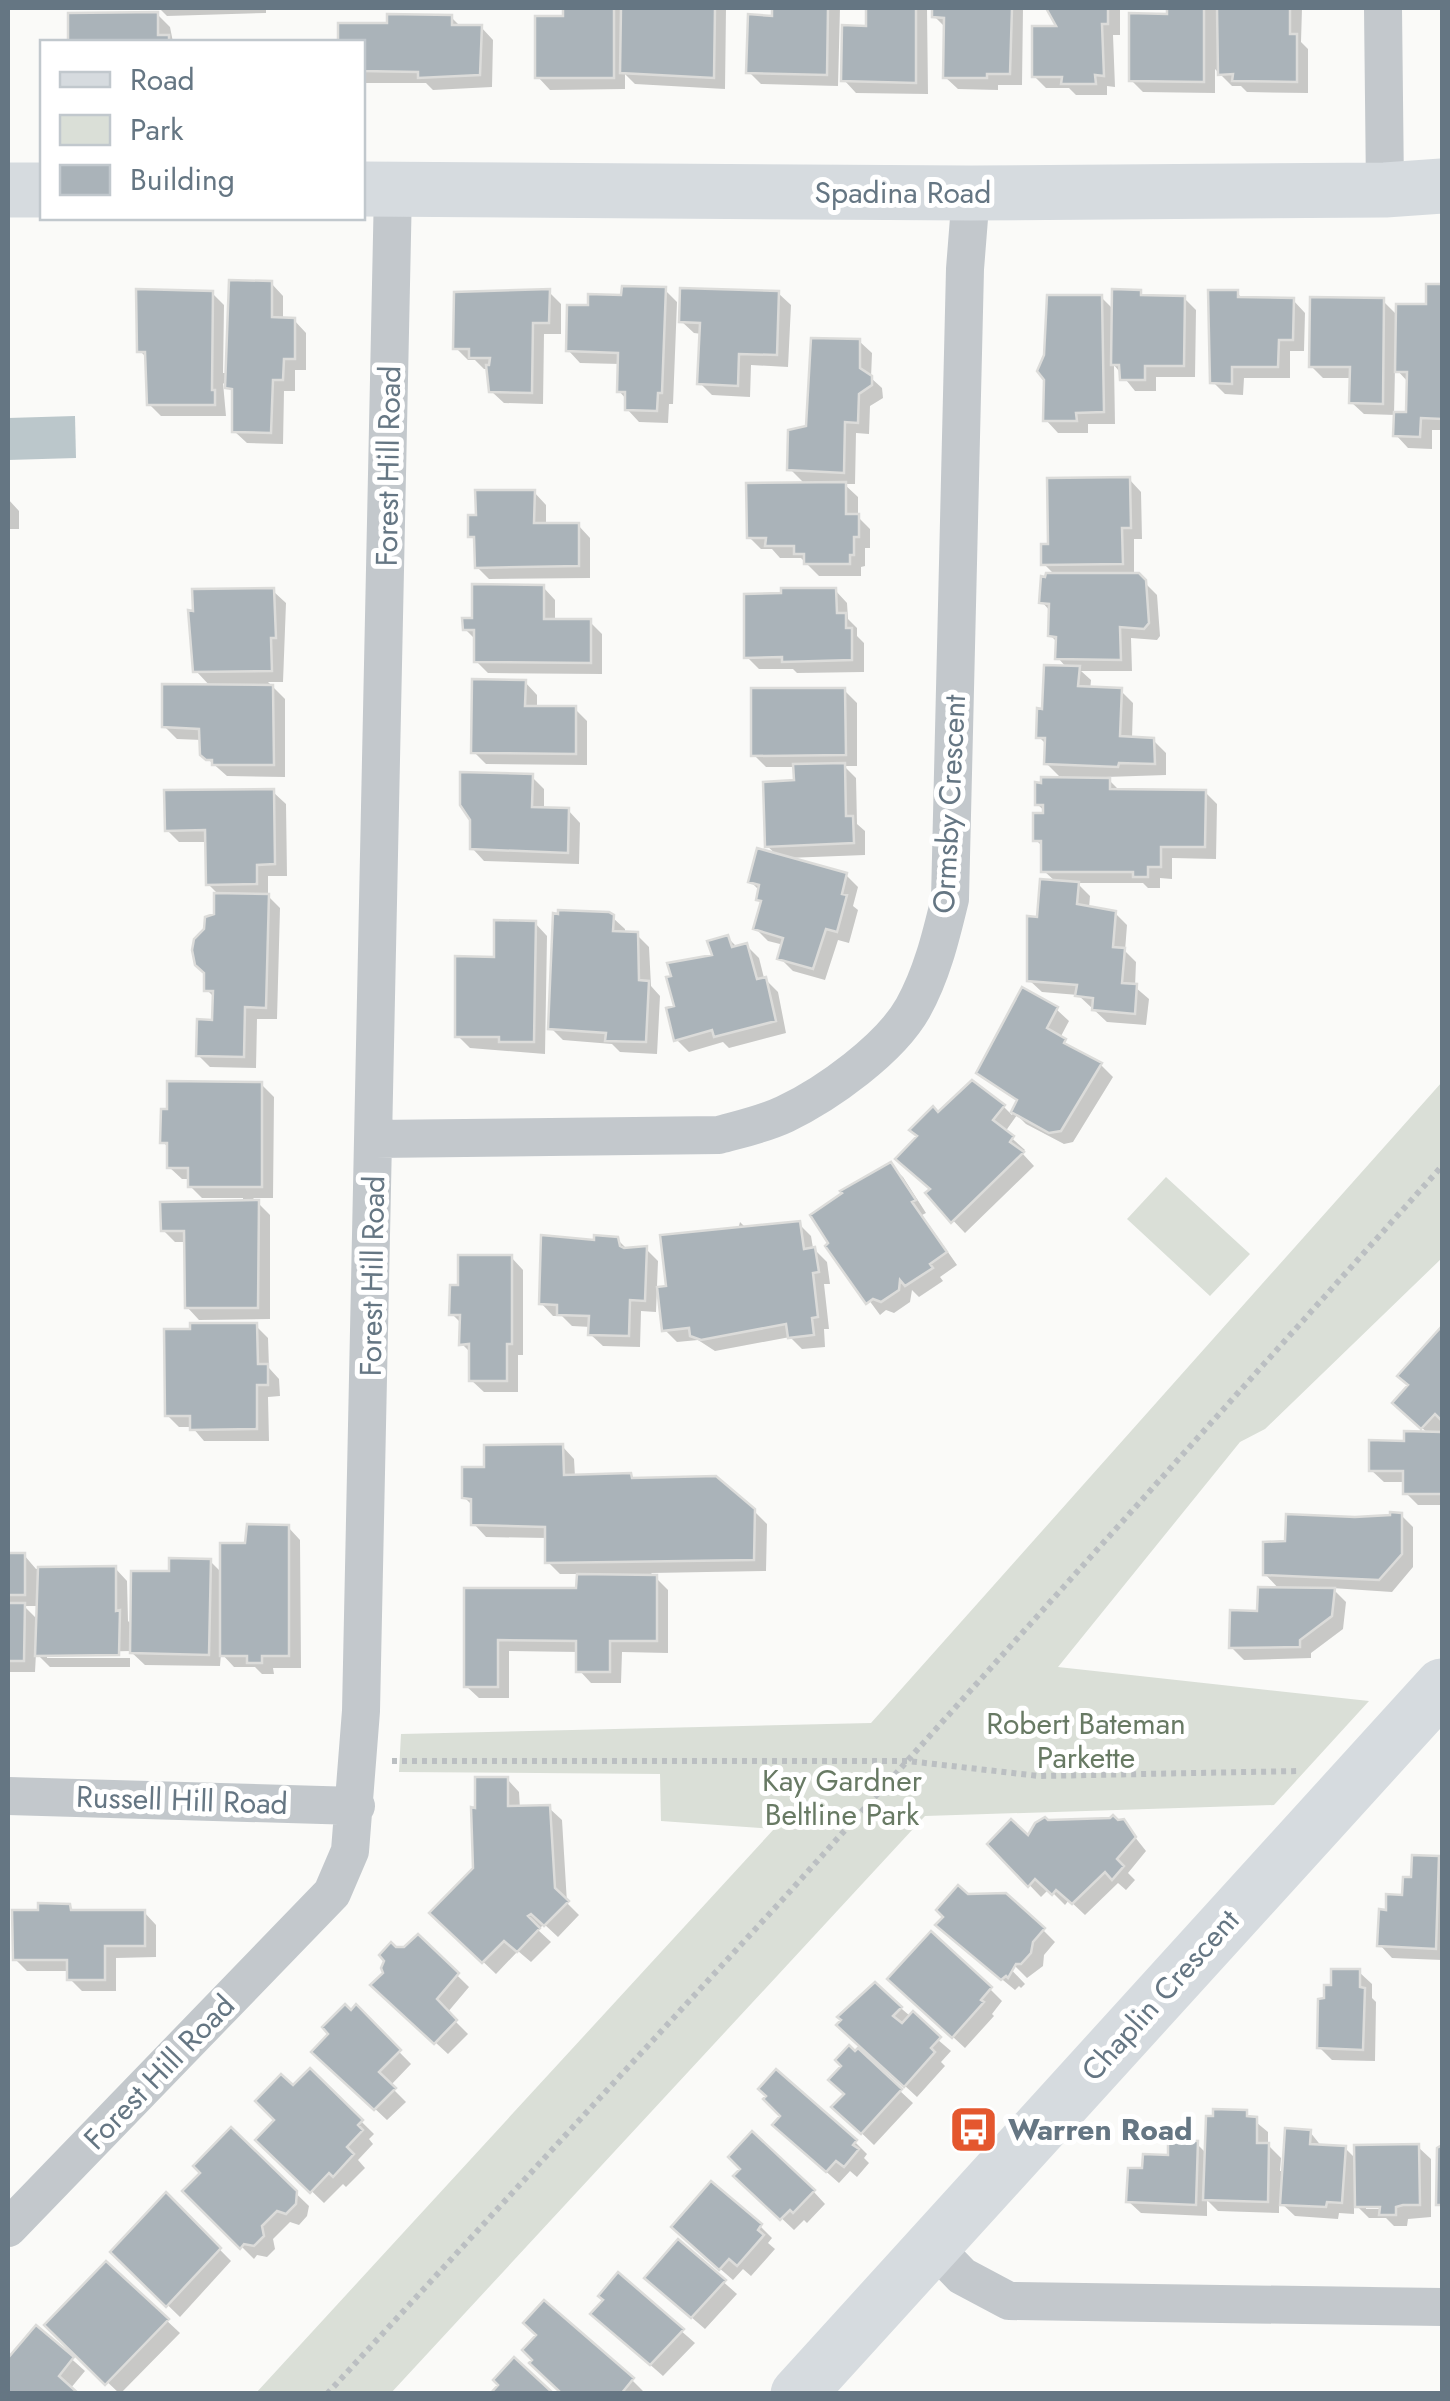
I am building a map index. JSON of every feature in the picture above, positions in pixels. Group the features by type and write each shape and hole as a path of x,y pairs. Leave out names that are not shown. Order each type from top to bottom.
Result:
{"street":[{"path":"1383,8 1385,190"},
{"name":"Spadina Road","path":"378,188 971,193 1385,190 1442,186"},
{"name":"Forest Hill Road","path":"8,2228 332,1893 350,1851 359,1760 375,1139 378,188"},
{"path":"8,190 40,190"},
{"name":"Ormsby Crescent","path":"375,1139 719,1134 755,1126 786,1114 839,1081 876,1051 912,1010 936,957 950,899 965,269 971,193"},
{"name":"Chaplin Crescent","path":"798,2394 1442,1686"},
{"name":"Russell Hill Road","path":"8,1796 356,1806"},
{"path":"932,2245 962,2276 1009,2301 1442,2308"}],"path":[{"path":"327,2394 908,1761 1442,1166"},
{"path":"359,1760 908,1761 1040,1776 1311,1771 1340,1796"}],"green space":[{"name":"Kay Gardner Beltline Park","path":"1442,1082 1442,1258 1265,1429 1240,1442 1058,1667 1369,1701 1274,1805 925,1816 391,2393 256,2393 774,1829 661,1821 660,1774 399,1772 401,1734 871,1723"},
{"path":"1166,1177 1250,1254 1210,1296 1127,1219"}],"shaded area":[{"path":"75,416 76,458 8,460 8,418"}],"building":[{"path":"563,8 614,8 614,78 535,78 535,16 563,16"},
{"path":"621,8 715,8 714,78 620,73"},
{"path":"772,8 828,8 827,75 746,73 748,14 772,16"},
{"path":"866,8 916,8 916,83 841,81 842,25 866,26"},
{"path":"932,8 1012,8 1010,74 943,78 944,18 932,17"},
{"path":"1046,8 1108,8 1108,24 1102,24 1104,76 1095,75 1096,84 1061,84 1062,77 1032,77 1032,26 1056,26"},
{"path":"1167,8 1204,8 1204,82 1129,81 1129,13 1167,14"},
{"path":"1217,8 1290,8 1290,34 1297,34 1297,82 1232,81 1233,74 1218,75"},
{"path":"158,12 158,35 169,35 169,40 68,40 68,13"},
{"path":"387,14 452,15 452,25 482,25 480,75 418,78 418,72 365,71 365,40 338,40 338,23 387,23"},
{"path":"229,280 272,281 272,317 295,318 295,359 284,359 283,380 273,380 271,433 232,432 232,389 225,388"},
{"path":"1426,284 1442,284 1442,419 1421,418 1420,437 1393,436 1394,412 1406,412 1407,372 1395,372 1396,304 1426,304"},
{"path":"622,286 666,287 662,393 658,393 657,411 625,410 625,392 617,392 618,353 566,351 567,305 588,305 588,294 621,295"},
{"path":"680,288 779,291 777,355 739,354 738,386 697,384 700,323 679,322"},
{"path":"136,289 213,291 215,405 147,405 145,352 137,352"},
{"path":"550,289 549,323 533,323 532,393 489,392 486,365 490,358 469,358 469,349 453,349 454,292"},
{"path":"1112,289 1141,290 1141,295 1185,296 1184,366 1145,366 1145,380 1120,380 1119,365 1111,365"},
{"path":"1208,290 1238,290 1238,297 1294,298 1293,340 1279,340 1278,367 1232,367 1232,384 1210,383"},
{"path":"1047,295 1102,295 1104,412 1076,413 1077,421 1043,421 1044,380 1037,371 1044,355"},
{"path":"1310,297 1384,298 1383,404 1349,403 1350,367 1309,367"},
{"path":"811,338 860,339 860,368 872,376 872,385 859,394 858,423 845,422 844,473 787,470 788,430 806,426"},
{"path":"1130,477 1131,528 1122,528 1123,564 1041,565 1041,544 1048,544 1047,478"},
{"path":"846,482 846,514 859,514 859,537 854,537 850,564 804,564 804,554 794,554 794,546 765,546 766,538 747,538 746,483"},
{"path":"475,490 535,490 534,523 579,523 579,566 475,568 474,537 468,537 468,515 476,515"},
{"path":"1139,573 1146,580 1149,623 1144,629 1120,627 1121,660 1055,659 1056,637 1048,636 1049,604 1039,603 1041,576"},
{"path":"472,584 544,585 544,619 591,619 591,663 474,662 474,630 463,630 462,618 472,618"},
{"path":"274,588 276,638 271,638 272,671 193,672 188,610 193,611 192,589"},
{"path":"781,588 836,588 837,613 846,613 846,628 852,628 852,660 782,662 782,657 744,658 744,594 781,593"},
{"path":"1044,665 1080,666 1078,686 1122,688 1120,736 1154,738 1155,764 1044,764 1045,738 1036,738"},
{"path":"472,679 526,680 525,706 576,706 576,754 471,753"},
{"path":"162,684 273,685 274,765 212,765 212,760 200,755 199,729 162,727"},
{"path":"751,688 845,688 846,755 751,756"},
{"path":"845,763 846,816 853,816 854,843 765,847 763,782 794,780 793,764"},
{"path":"460,772 533,774 532,807 569,808 568,853 470,849 470,820 460,805"},
{"path":"1041,777 1110,778 1110,789 1206,790 1205,847 1161,847 1161,867 1148,867 1148,877 1133,877 1133,872 1041,872 1041,841 1033,841 1033,813 1043,813 1043,805 1035,805 1035,782 1041,783"},
{"path":"274,789 275,864 257,865 257,884 206,885 205,830 165,831 164,790"},
{"path":"757,848 847,873 842,894 847,895 837,932 826,929 813,969 777,959 783,938 753,929 761,901 756,900 759,885 748,882"},
{"path":"1040,879 1079,882 1077,904 1116,911 1113,947 1125,948 1122,983 1137,984 1135,1014 1092,1010 1093,998 1075,996 1077,985 1027,981 1027,916 1037,917"},
{"path":"214,893 269,894 266,1008 245,1007 244,1057 196,1056 197,1019 212,1020 213,991 204,991 204,973 195,965 192,950 194,939 204,929 205,917 214,914"},
{"path":"558,910 609,912 614,915 613,931 638,932 639,980 649,981 646,1042 605,1041 606,1033 548,1029 553,913 558,914"},
{"path":"494,920 536,921 534,1042 455,1037 455,956 494,957"},
{"path":"728,935 732,947 747,943 757,979 766,977 776,1021 714,1037 712,1030 674,1041 666,1008 674,1006 666,977 671,976 667,963 712,955 707,941"},
{"path":"1022,987 1058,1007 1047,1028 1066,1039 1064,1043 1102,1063 1061,1131 1049,1133 1011,1112 1017,1100 976,1073"},
{"path":"972,1080 1005,1105 993,1120 1014,1136 1010,1142 1024,1152 951,1223 925,1193 930,1189 895,1159 917,1136 909,1130 933,1106 938,1112"},
{"path":"167,1081 262,1082 262,1187 188,1187 188,1168 167,1168 167,1143 160,1143 161,1109 167,1109"},
{"path":"891,1162 916,1200 912,1202 947,1252 930,1264 933,1268 905,1286 900,1280 899,1290 881,1302 873,1299 866,1304 825,1246 828,1243 810,1215 840,1191"},
{"path":"259,1200 258,1308 185,1308 184,1231 161,1231 160,1202"},
{"path":"800,1221 804,1249 815,1247 819,1272 813,1273 818,1317 812,1318 814,1335 788,1338 786,1324 701,1340 690,1336 689,1328 662,1331 657,1287 666,1286 660,1235"},
{"path":"541,1235 594,1240 594,1235 618,1237 624,1248 647,1246 645,1301 630,1300 629,1336 588,1335 589,1316 557,1315 557,1305 539,1304"},
{"path":"458,1255 512,1255 512,1344 507,1344 507,1381 469,1381 469,1344 459,1345 460,1315 449,1315 450,1285 458,1285"},
{"path":"190,1323 257,1323 258,1364 268,1364 268,1385 257,1385 257,1429 190,1430 190,1416 165,1416 164,1329 190,1329"},
{"path":"1442,1326 1442,1421 1435,1414 1421,1429 1392,1403 1408,1385 1397,1376"},
{"path":"1404,1431 1442,1432 1442,1494 1403,1494 1403,1471 1369,1471 1369,1440 1404,1441"},
{"path":"563,1444 564,1475 716,1476 755,1509 754,1560 545,1563 545,1527 471,1525 471,1499 462,1498 462,1467 484,1467 484,1445"},
{"path":"1402,1513 1402,1554 1379,1580 1263,1575 1263,1542 1285,1541 1286,1514 1355,1517"},
{"path":"247,1524 289,1525 289,1656 262,1656 262,1663 247,1663 247,1656 220,1656 220,1543 245,1543"},
{"path":"8,1553 25,1553 25,1595 8,1595"},
{"path":"169,1558 211,1559 209,1655 130,1653 131,1571 169,1571"},
{"path":"116,1566 119,1655 35,1656 38,1567"},
{"path":"577,1574 657,1575 657,1641 610,1641 610,1672 576,1672 576,1641 498,1640 498,1687 464,1687 464,1588 576,1588"},
{"path":"1258,1587 1335,1588 1332,1616 1300,1640 1300,1647 1229,1648 1230,1610 1257,1611"},
{"path":"8,1603 25,1603 24,1661 8,1661"},
{"path":"475,1777 508,1777 508,1806 550,1805 555,1888 569,1901 544,1926 531,1914 528,1916 540,1928 517,1952 504,1941 482,1963 429,1913 473,1868 471,1807 475,1808"},
{"path":"1113,1815 1124,1819 1136,1837 1117,1859 1124,1866 1112,1880 1105,1872 1072,1904 1056,1890 1052,1895 1035,1879 1028,1887 987,1844 1011,1819 1028,1835 1035,1823 1045,1817 1048,1820"},
{"path":"1412,1855 1439,1856 1436,1949 1377,1946 1379,1909 1386,1910 1386,1894 1402,1895 1403,1877 1411,1877"},
{"path":"958,1885 968,1894 1006,1893 1045,1928 1033,1942 1031,1953 1016,1964 1008,1978 1001,1980 935,1925 943,1917 936,1910"},
{"path":"38,1903 70,1904 71,1910 145,1910 145,1946 105,1946 105,1980 67,1980 67,1960 13,1960 12,1910 38,1910"},
{"path":"931,1931 992,1987 952,2038 887,1979"},
{"path":"418,1934 459,1973 437,1999 457,2020 434,2044 370,1985 383,1973 384,1961 379,1955 391,1942 404,1947"},
{"path":"1331,1969 1360,1969 1360,1987 1365,1988 1363,2050 1317,2048 1318,1999 1324,1998 1324,1985 1331,1985"},
{"path":"875,1982 902,2007 893,2016 902,2023 913,2011 941,2037 931,2048 935,2052 904,2087 836,2025 841,2020 837,2017"},
{"path":"345,2004 351,2010 356,2004 401,2050 379,2072 396,2088 374,2110 311,2052 328,2034 322,2027"},
{"path":"849,2045 855,2051 858,2048 902,2089 861,2134 831,2107 844,2094 828,2080 841,2066 835,2060"},
{"path":"310,2068 363,2120 358,2125 363,2130 347,2147 354,2154 333,2177 329,2173 310,2193 255,2140 274,2120 255,2101 281,2074 293,2085"},
{"path":"776,2069 857,2140 853,2145 859,2149 844,2167 836,2161 826,2172 772,2125 780,2116 758,2089"},
{"path":"1213,2109 1247,2110 1247,2116 1257,2117 1257,2143 1269,2143 1268,2202 1203,2200 1206,2116 1213,2116"},
{"path":"231,2127 297,2191 296,2204 286,2214 277,2211 262,2226 264,2236 254,2246 244,2244 240,2249 182,2191 200,2173 193,2166"},
{"path":"1285,2128 1311,2130 1310,2144 1346,2146 1342,2203 1327,2202 1326,2207 1280,2205"},
{"path":"752,2131 815,2190 793,2213 790,2210 780,2220 733,2176 740,2169 728,2157"},
{"path":"1168,2140 1198,2141 1196,2205 1126,2202 1128,2168 1142,2168 1143,2154 1168,2155"},
{"path":"1419,2144 1420,2205 1396,2207 1396,2215 1379,2215 1380,2207 1355,2207 1354,2145"},
{"path":"1442,2145 1442,2205 1436,2205 1437,2148"},
{"path":"711,2181 762,2224 758,2230 764,2235 737,2266 729,2259 719,2270 671,2227"},
{"path":"166,2192 221,2248 166,2307 110,2252"},
{"path":"678,2239 726,2280 691,2318 644,2278"},
{"path":"106,2261 169,2319 105,2385 44,2325"},
{"path":"618,2272 684,2329 650,2365 590,2314 603,2300 598,2296"},
{"path":"544,2300 634,2378 621,2394 562,2394 529,2363 532,2360 522,2350 536,2335 523,2323"},
{"path":"36,2325 74,2357 59,2376 79,2394 8,2394 8,2358"},
{"path":"514,2357 554,2394 490,2394 498,2385 493,2380"}],"place":[{"name":"Warren Road","path":"973,2129"}],"park label":[{"name":"Robert Bateman Parkette","path":"1086,1740"}]}
